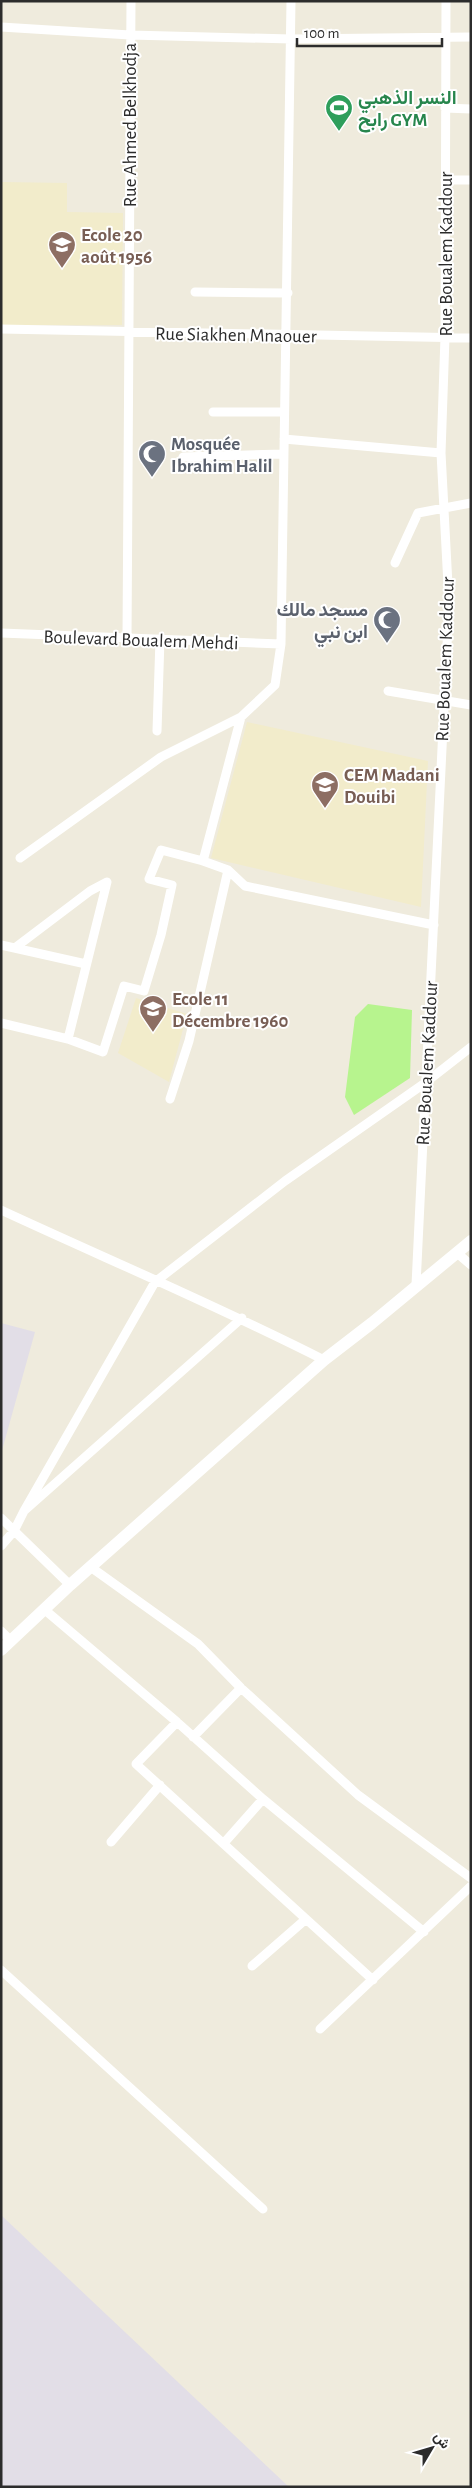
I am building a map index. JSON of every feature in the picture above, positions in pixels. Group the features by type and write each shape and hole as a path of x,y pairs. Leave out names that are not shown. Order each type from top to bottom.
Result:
{"street":[{"name":"Rue Ahmed Belkhodja","path":"127,639 130,1"},
{"path":"20,858 161,757 241,717 275,685 281,644 285,335 288,293 291,1"},
{"name":"Rue Boualem Kaddour","path":"416,1286 449,604 442,453 446,1"},
{"path":"1,27 130,35 291,39 471,37"},
{"path":"445,108 471,110"},
{"path":"445,180 471,180"},
{"path":"195,292 288,293"},
{"name":"Rue Siakhen Mnaouer","path":"1,329 128,333 471,338"},
{"path":"213,412 284,412"},
{"path":"284,439 442,453"},
{"path":"183,457 283,454"},
{"path":"395,563 418,514 471,503"},
{"name":"Boulevard Boualem Mehdi","path":"1,633 281,644"},
{"path":"157,731 160,639"},
{"path":"388,691 471,705"},
{"path":"203,861 241,717"},
{"path":"1,1023 68,1040 103,1052 124,986 144,991 161,935 172,885 149,879 160,850 203,861 228,870 245,886 434,925"},
{"path":"170,1099 189,1041 228,870"},
{"path":"16,948 90,891 107,882 68,1040"},
{"path":"1,945 86,964"},
{"path":"1,1546 14,1532 24,1511 155,1282 285,1181 425,1083 471,1047"},
{"path":"1,1210 155,1282 242,1318 324,1360"},
{"path":"4,1641 45,1610 70,1585 92,1568 324,1360 471,1241"},
{"path":"456,1252 471,1265"},
{"path":"24,1511 242,1318"},
{"path":"1,1518 70,1585"},
{"path":"92,1568 198,1644 241,1688 358,1795 471,1878"},
{"path":"45,1610 177,1722 263,1800 424,1932"},
{"path":"193,1737 241,1688"},
{"path":"177,1722 136,1764 373,1980"},
{"path":"111,1842 160,1785"},
{"path":"224,1843 263,1800"},
{"path":"320,2029 471,1886"},
{"path":"252,1966 306,1919"},
{"path":"1,1970 263,2209"}],"shaded area":[{"name":"Ecole 20 août 1956","path":"1,182 67,183 67,212 123,213 122,325 1,325"},
{"name":"CEM Madani Douibi","path":"247,722 428,761 421,907 211,858"},
{"name":"Ecole 11 Décembre 1960","path":"136,998 187,1014 169,1082 118,1053"},
{"path":"1,1323 35,1332 1,1454"},
{"path":"1,2215 289,2487 1,2487"}],"green space":[{"path":"368,1004 412,1010 410,1078 354,1115 345,1097 355,1017"}],"place":[{"name":"النسر الذهبي رابح GYM","path":"339,132"},
{"name":"Ecole 20 août 1956","path":"62,269"},
{"name":"Mosquée Ibrahim Halil","path":"152,478"},
{"name":"مسجد مالك ابن نبي","path":"387,644"},
{"name":"CEM Madani Douibi","path":"325,809"},
{"name":"Ecole 11 Décembre 1960","path":"153,1033"}]}
